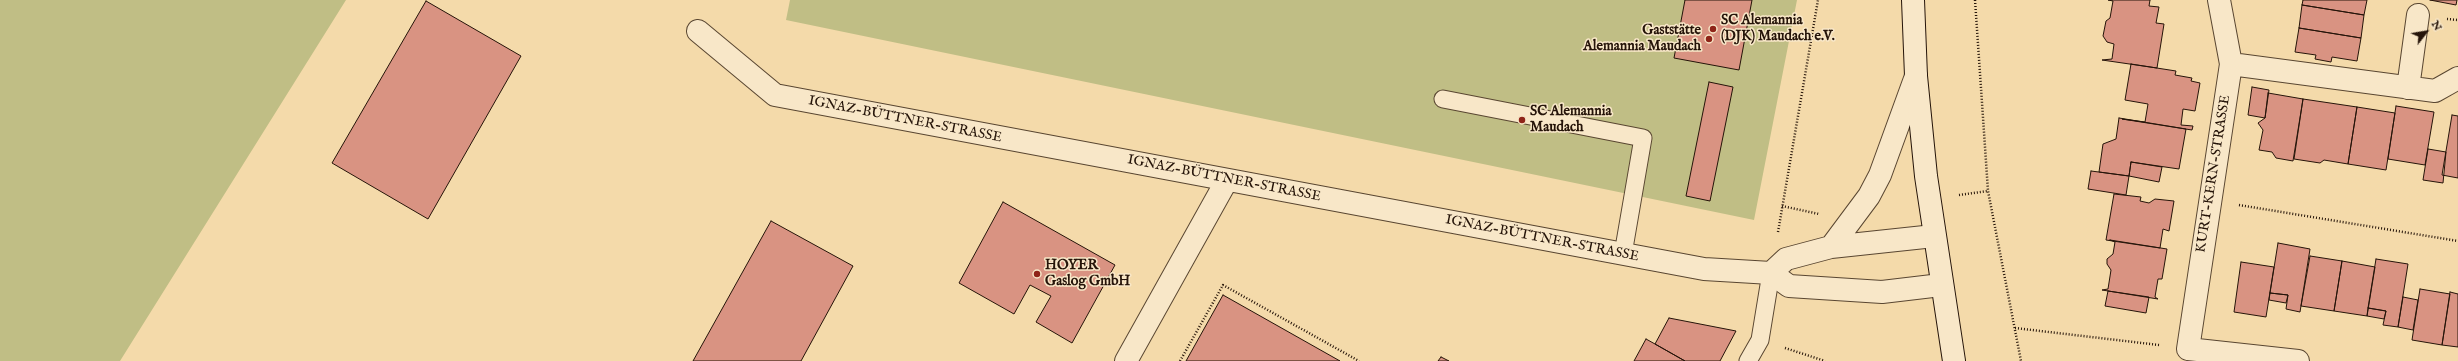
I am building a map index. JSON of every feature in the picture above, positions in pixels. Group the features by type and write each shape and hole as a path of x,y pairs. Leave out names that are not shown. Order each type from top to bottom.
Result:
{"street":[{"path":"1913,0 1916,76 1934,236 1954,361"},
{"name":"KURT-KERN-STRASSE","path":"2188,349 2230,64 2219,0"},
{"path":"2408,88 2418,15"},
{"name":"IGNAZ-BÜTTNER-STRASSE","path":"698,31 775,95 1704,269 1771,273"},
{"path":"2230,64 2435,91 2458,78"},
{"path":"1831,247 1869,196 1880,175 1916,76"},
{"path":"1126,361 1227,180"},
{"path":"1934,236 1831,247 1786,259 1771,273 1789,286 1882,292 1941,285"},
{"path":"2188,349 2218,356 2298,361"}],"lane":[{"path":"1443,99 1643,138 1623,254"},
{"path":"1748,361 1760,340 1771,273"}],"path":[{"path":"1782,206 1818,0"},
{"path":"1975,0 1988,191 2021,361"},
{"path":"2209,200 2458,241"},
{"path":"1180,361 1223,285 1359,361"},
{"path":"2015,328 2188,349"},
{"path":"1760,340 1825,361"}],"shaded area":[{"path":"0,0 346,0 120,361 0,361"},
{"name":"SC Alemannia Maudach","path":"790,0 1797,0 1754,220 786,20"}],"building":[{"name":"SC Alemannia (DJK) Maudach e.V.","path":"1685,0 1752,0 1739,70 1674,58"},
{"path":"2108,0 2150,0 2149,6 2159,7 2156,23 2164,24 2157,68 2102,60 2112,59 2114,44 2107,42 2103,36 2106,21 2110,18 2113,1"},
{"path":"2303,0 2367,0 2364,15 2302,5"},
{"path":"2430,0 2457,0 2456,5"},
{"path":"426,1 521,56 428,219 332,163"},
{"path":"2302,5 2364,15 2361,38 2299,28"},
{"path":"2299,28 2361,38 2357,61 2332,57 2331,62 2315,59 2316,55 2295,52"},
{"path":"2131,64 2176,71 2175,75 2192,78 2191,81 2200,83 2195,111 2183,109 2181,125 2193,126 2192,130 2122,119 2145,122 2148,104 2125,100"},
{"path":"1709,82 1733,87 1710,201 1686,196"},
{"path":"2252,87 2269,90 2265,118 2248,115"},
{"path":"2268,93 2303,99 2293,161 2276,158 2272,152 2259,150 2263,130 2258,123 2265,118"},
{"path":"2303,99 2357,107 2348,164 2324,160 2320,163 2294,159"},
{"path":"2396,106 2434,112 2425,165 2388,159"},
{"path":"2357,107 2395,113 2386,170 2348,164"},
{"path":"2452,115 2458,116 2458,178 2442,175"},
{"path":"2119,118 2186,129 2179,169 2131,162 2129,176 2099,172 2103,144 2116,139"},
{"path":"2428,149 2446,152 2443,183 2423,180"},
{"path":"2131,162 2162,167 2159,182 2129,176"},
{"path":"2091,171 2129,176 2126,195 2088,189"},
{"path":"2114,194 2141,197 2140,201 2149,203 2155,199 2174,201 2169,231 2163,229 2160,248 2106,240"},
{"name":"HOYER Gaslog GmbH","path":"1003,202 1115,265 1072,343 1036,322 1051,296 1030,285 1014,314 959,283"},
{"path":"771,221 853,266 801,361 693,361"},
{"path":"2110,240 2167,249 2162,279 2158,279 2155,297 2158,299 2102,290 2108,289 2111,270 2107,264 2107,259 2113,254 2115,242"},
{"path":"2278,243 2310,249 2300,312 2286,309 2288,295 2270,293"},
{"path":"2310,256 2342,261 2334,311 2301,306"},
{"path":"2376,259 2408,264 2398,327 2383,325 2386,311 2368,308"},
{"path":"2342,261 2375,267 2367,316 2334,311"},
{"path":"2241,262 2274,267 2266,317 2234,312"},
{"path":"2420,289 2450,294 2442,345 2412,340"},
{"path":"2108,291 2149,297 2146,313 2105,306"},
{"path":"2450,292 2458,294 2458,347 2442,345"},
{"path":"2270,293 2288,295 2286,303 2269,300"},
{"path":"1223,295 1340,361 1186,361"},
{"path":"2403,297 2418,300 2413,330 2398,327"},
{"path":"2368,308 2386,311 2384,319 2367,316"},
{"path":"1669,318 1736,331 1720,361 1685,361 1655,344"},
{"path":"1646,339 1655,344 1685,361 1634,361"},
{"path":"1441,357 1449,361 1438,361"}],"place":[{"name":"SC Alemannia (DJK) Maudach e.V.","path":"1713,29"},
{"name":"Gaststätte Alemannia Maudach","path":"1709,39"},
{"name":"SC Alemannia Maudach","path":"1522,120"},
{"name":"HOYER Gaslog GmbH","path":"1037,274"}]}
